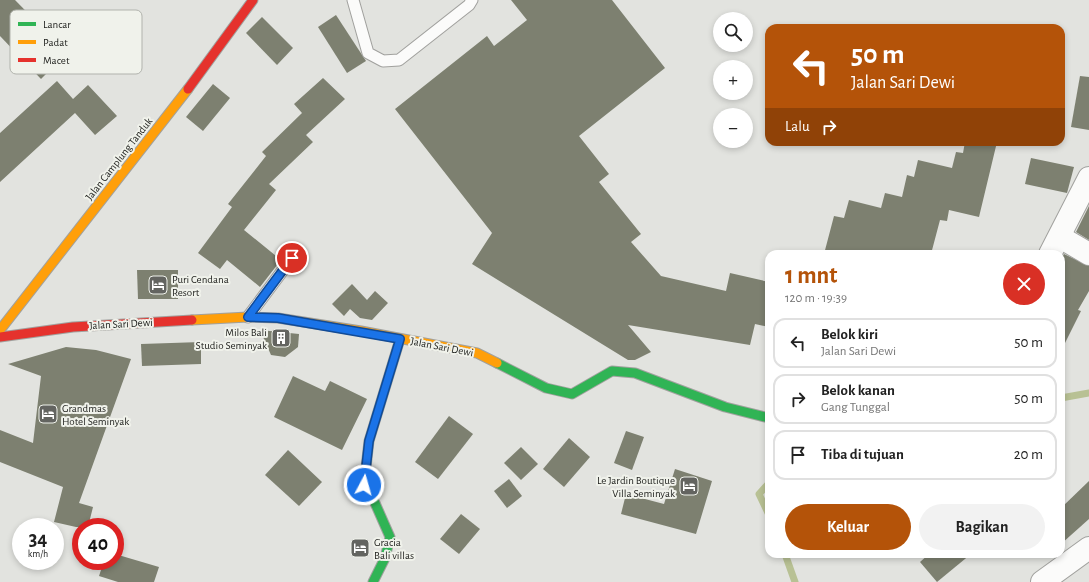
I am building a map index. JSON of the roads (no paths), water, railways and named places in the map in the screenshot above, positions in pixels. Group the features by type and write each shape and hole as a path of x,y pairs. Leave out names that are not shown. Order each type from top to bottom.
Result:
{"street":[{"name":"Jalan Camplung Tanduk","path":"0,330 172,111 253,0"},
{"path":"1089,178 1055,246 1089,254"},
{"name":"Jalan Sari Dewi","path":"0,337 73,327 248,317 278,318 477,353 546,388 572,394 612,371 635,373 725,407 765,417"},
{"path":"373,582 385,558 390,537 375,503 364,485 369,441 400,339"},
{"path":"1042,582 1089,548"}],"lane":[{"path":"353,0 368,53 383,61 399,60 469,5 472,0"},
{"path":"248,317 292,258"}],"waterway":[{"path":"1065,397 1089,393"},
{"path":"765,487 759,494 765,507"},
{"path":"786,558 795,582"}],"place":[{"name":"Puri Cendana Resort","path":"158,285"},
{"name":"Milos Bali Studio Seminyak","path":"281,338"},
{"name":"Grandmas Hotel Seminyak","path":"48,414"},
{"name":"Le Jardin Boutique Villa Seminyak","path":"689,486"},
{"name":"Gracia Bali villas","path":"360,548"}]}
